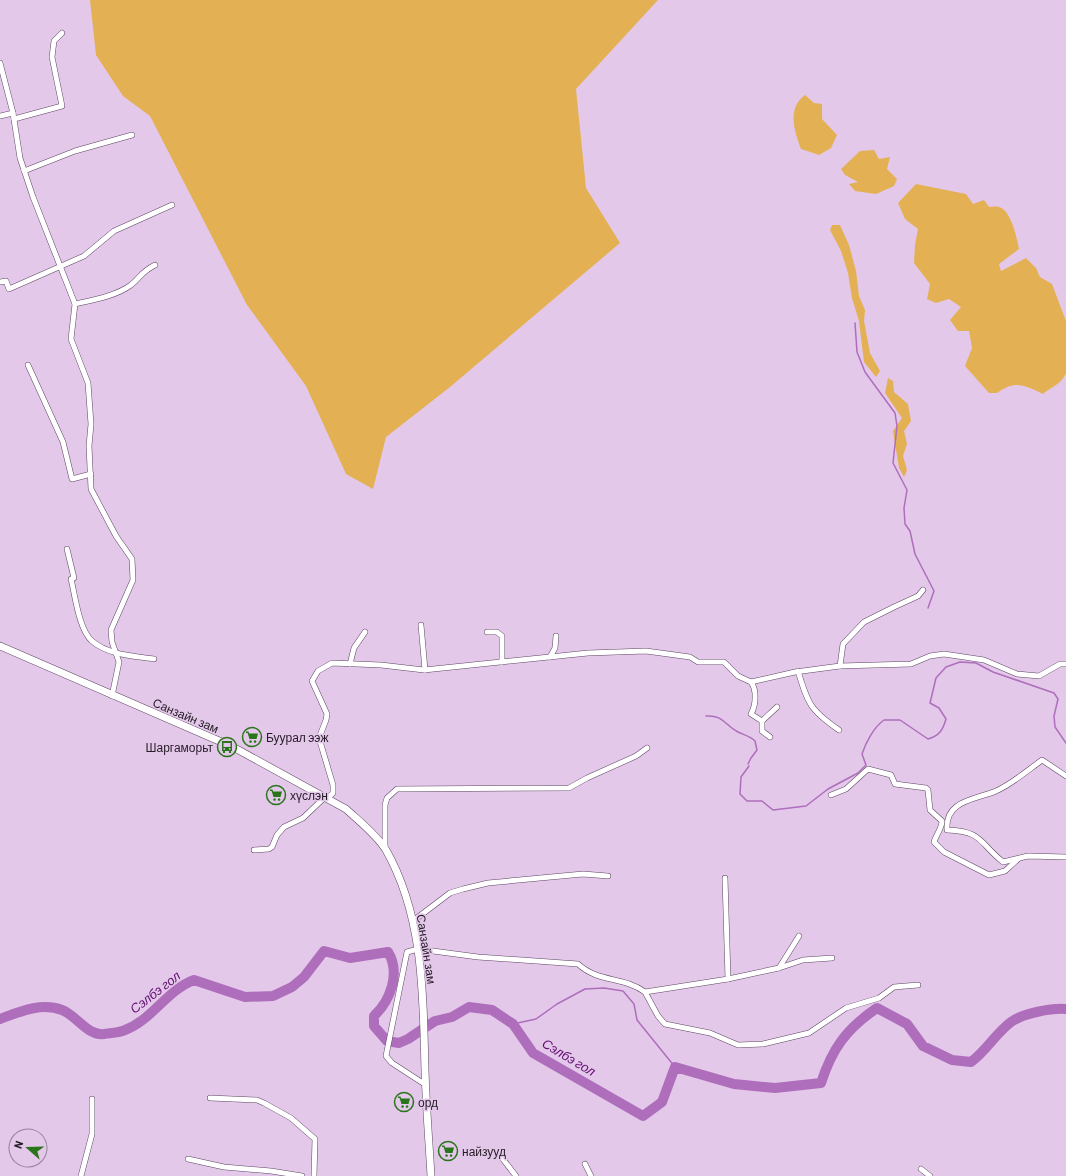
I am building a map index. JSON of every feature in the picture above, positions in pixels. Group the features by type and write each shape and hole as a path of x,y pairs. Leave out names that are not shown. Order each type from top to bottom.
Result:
{"main road":[{"name":"Санзайн зам","path":"0,646 112,696 233,747 326,797 361,822 385,850 404,889 413,921 418,949 422,992 426,1085"},
{"path":"426,1085 431,1176"}],"street":[{"path":"14,119 62,106 52,57 54,42 62,33"},
{"path":"0,63 13,113 20,158 24,171 75,304 71,339 88,383 91,424 89,446 91,489 116,536 132,559 133,580 111,630 112,642 119,662 112,696"},
{"path":"0,116 13,113"},
{"path":"24,171 75,151 132,135"},
{"path":"0,282 6,281 9,288 61,267 84,256 114,231 172,205"},
{"path":"75,304 102,298 121,290 131,284 143,271 154,265"},
{"path":"28,365 63,442 72,479 90,474"},
{"path":"67,549 74,578 71,579 82,626 91,640 117,653 154,659"},
{"path":"840,666 843,644 864,622 918,596 923,590"},
{"path":"421,625 425,670"},
{"path":"350,664 354,648 365,632"},
{"path":"487,632 497,632 502,636 502,662"},
{"path":"550,657 556,648 556,636"},
{"path":"254,850 269,849 272,847 277,834 284,827 303,818 326,797 333,793 333,785 319,738 327,714 312,681 318,671 332,663 380,665 425,670 588,653 646,651 690,657 698,662 724,662 738,676 751,682 754,686 755,707 751,714 762,721"},
{"path":"751,682 798,672 840,666 911,664 930,656 944,654 984,660 1017,674 1039,676 1060,664 1066,664"},
{"path":"798,672 807,701 813,711 839,730"},
{"path":"770,737 762,731 762,721 777,707"},
{"path":"385,850 385,805 387,798 397,789 569,788 587,778 636,756 647,748"},
{"path":"1066,776 1042,760 996,791 978,796 958,806 948,814 946,820 947,830 961,831 982,840 989,851 1003,862 1028,856 1066,857"},
{"path":"830,795 846,789 868,769 881,771 891,775 895,784 926,788 928,790 930,810 942,821 942,827 937,833 934,842 944,852 989,875 1005,871 1019,858"},
{"path":"413,921 450,893 462,888 488,883 583,874 608,876"},
{"path":"725,878 728,979"},
{"path":"779,968 799,936"},
{"path":"426,1085 392,1063 386,1056 405,956 410,950 418,949 478,957 578,964 587,972 600,977 630,983 645,992 658,1016 666,1024 710,1033 738,1045 763,1044 809,1033 846,1008 879,998 894,986 918,985"},
{"path":"645,992 728,979 779,968 803,960 832,958"},
{"path":"210,1098 257,1100 291,1118 315,1139 314,1176"},
{"path":"82,1176 92,1134 92,1099"},
{"path":"499,1154 516,1176"},
{"path":"188,1159 224,1167 271,1171 302,1176"},
{"path":"585,1164 591,1176"},
{"path":"921,1169 930,1176"}],"shaded area":[{"path":"90,0 658,0 576,89 586,188 620,243 450,387 386,437 373,489 346,474 306,386 247,305 150,116 123,96 96,55"},
{"path":"805,95 814,103 822,104 822,119 837,135 831,148 819,155 801,149 794,127 794,113 796,106 799,100"},
{"path":"874,150 879,159 890,157 887,169 897,179 894,186 876,194 855,191 849,184 858,182 845,175 841,169 860,151"},
{"path":"916,184 966,194 973,204 984,200 989,207 998,207 1003,209 1007,213 1013,225 1019,249 999,264 1001,271 1026,258 1036,268 1040,277 1052,284 1066,321 1066,373 1059,383 1043,394 1020,385 1009,386 997,393 989,393 965,366 972,348 969,331 958,331 950,320 961,307 949,299 936,303 927,299 930,284 914,263 918,229 905,219 898,203"},
{"path":"832,225 840,225 849,245 856,271 859,296 865,310 864,321 870,353 880,371 876,377 864,362 859,321 852,298 848,273 841,251 830,230"},
{"path":"888,378 893,381 894,392 908,404 911,421 904,431 907,444 903,456 907,470 904,477 899,468 893,431 902,418 885,393"}],"waterway":[{"path":"855,323 857,352 865,372 895,413 897,426 893,463 907,490 904,508 905,524 910,531 915,554 934,591 928,608"},
{"path":"749,766 741,777 740,794 747,801 762,801 773,810 806,806 828,789 858,773 866,765 862,754 868,740 880,723 884,720 900,720 928,739 938,734 946,719 939,708 930,703 936,678 946,667 960,662 976,663 993,672 1054,693 1058,699 1054,716 1055,727 1066,743"},
{"path":"706,716 717,717 733,729 755,741 757,750 748,764"},
{"name":"Сэлбэ гол","path":"0,1019 30,1009 46,1007 62,1010 72,1016 87,1029 98,1034 123,1031 135,1025 176,991 194,980 245,997 273,996 292,987 304,977 324,951 350,958 388,952 392,960 394,978 385,1003 374,1016 374,1026 387,1041 399,1043 408,1039 435,1021 452,1017 469,1007 492,1010 513,1024 533,1053 643,1116 662,1102 675,1067 734,1084 775,1088 821,1083 835,1050 849,1032 877,1008 907,1024 923,1046 952,1060 971,1062 1006,1026 1016,1019 1038,1012 1053,1009 1066,1009"},
{"path":"513,1024 536,1019 557,1004 585,989 604,988 623,991 634,1004 637,1020 675,1067"}],"place":[{"name":"Буурал ээж","path":"252,737"},
{"name":"Шаргаморьт","path":"227,747"},
{"name":"хүслэн","path":"276,795"},
{"name":"орд","path":"404,1102"},
{"name":"найзууд","path":"448,1151"}]}
